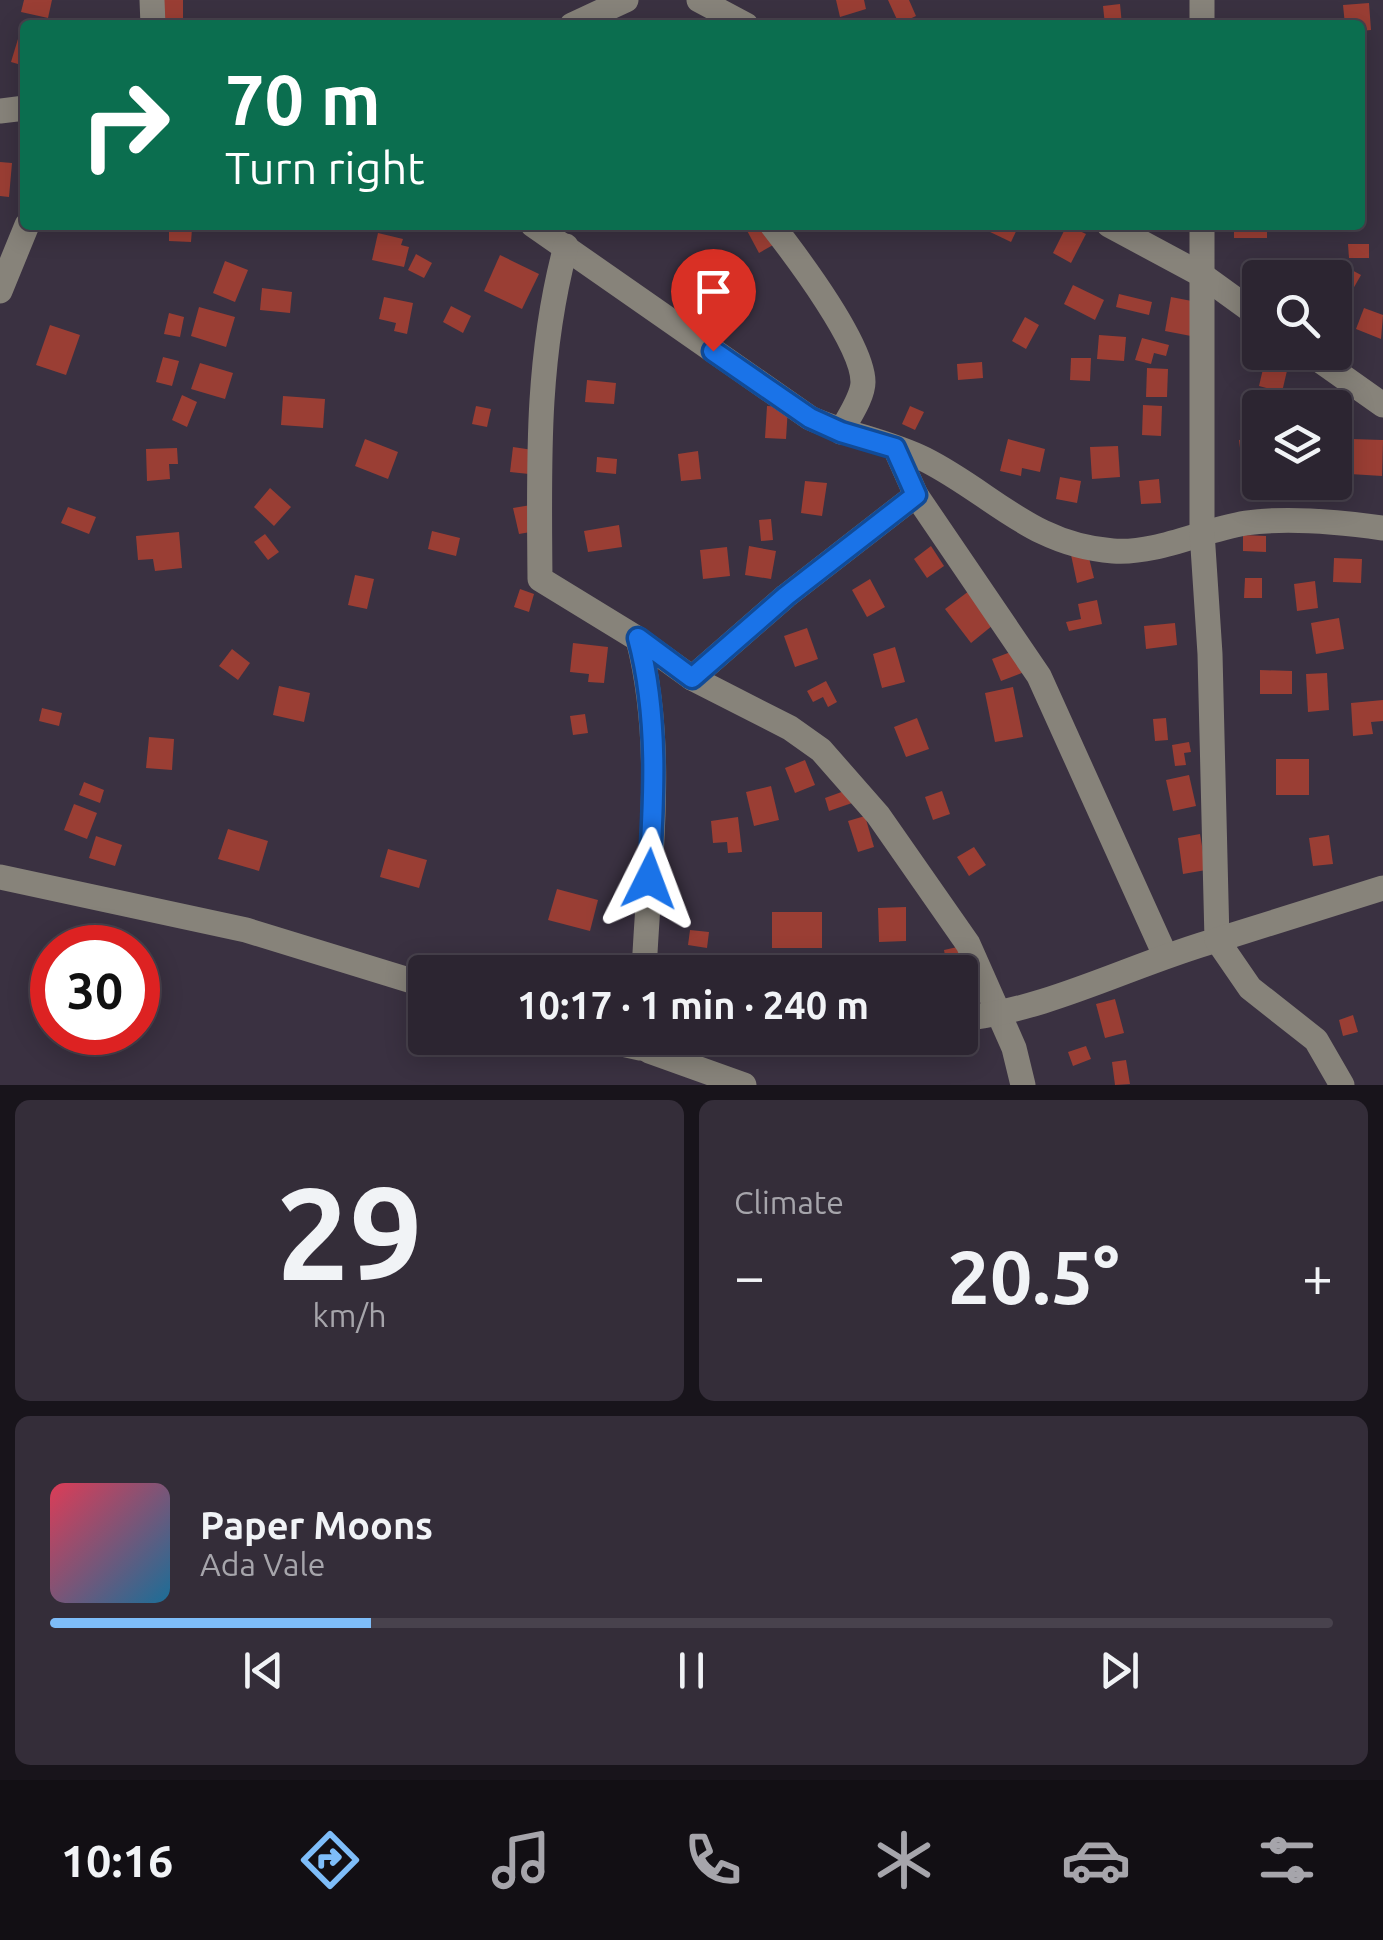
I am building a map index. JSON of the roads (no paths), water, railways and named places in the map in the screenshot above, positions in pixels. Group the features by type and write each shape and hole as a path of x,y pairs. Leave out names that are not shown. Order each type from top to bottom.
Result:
{"street":[{"path":"583,20 626,0"},
{"path":"699,0 732,20"},
{"path":"0,291 25,230"},
{"path":"541,230 810,418 941,468 968,483 998,509 1037,531 1080,547 1117,552 1249,523 1383,528"},
{"path":"776,230 812,278 859,360 864,385 841,432"},
{"path":"1118,230 1202,276 1242,304"},
{"path":"1202,230 1202,532 1210,654 1218,940 1250,988 1316,1040 1342,1085"},
{"path":"566,246 552,296 542,369 540,579 638,638 692,678 790,728 822,750 878,815 968,944 1014,1048 1022,1085"},
{"path":"1333,370 1383,406"},
{"path":"895,448 916,495 1039,676 1164,955"},
{"path":"692,678 786,596 916,495"},
{"path":"638,638 650,709 653,759 645,955"},
{"path":"0,876 246,930 408,980"},
{"path":"978,1017 999,1015 1164,955 1383,888"},
{"path":"670,1055 744,1085"}]}
